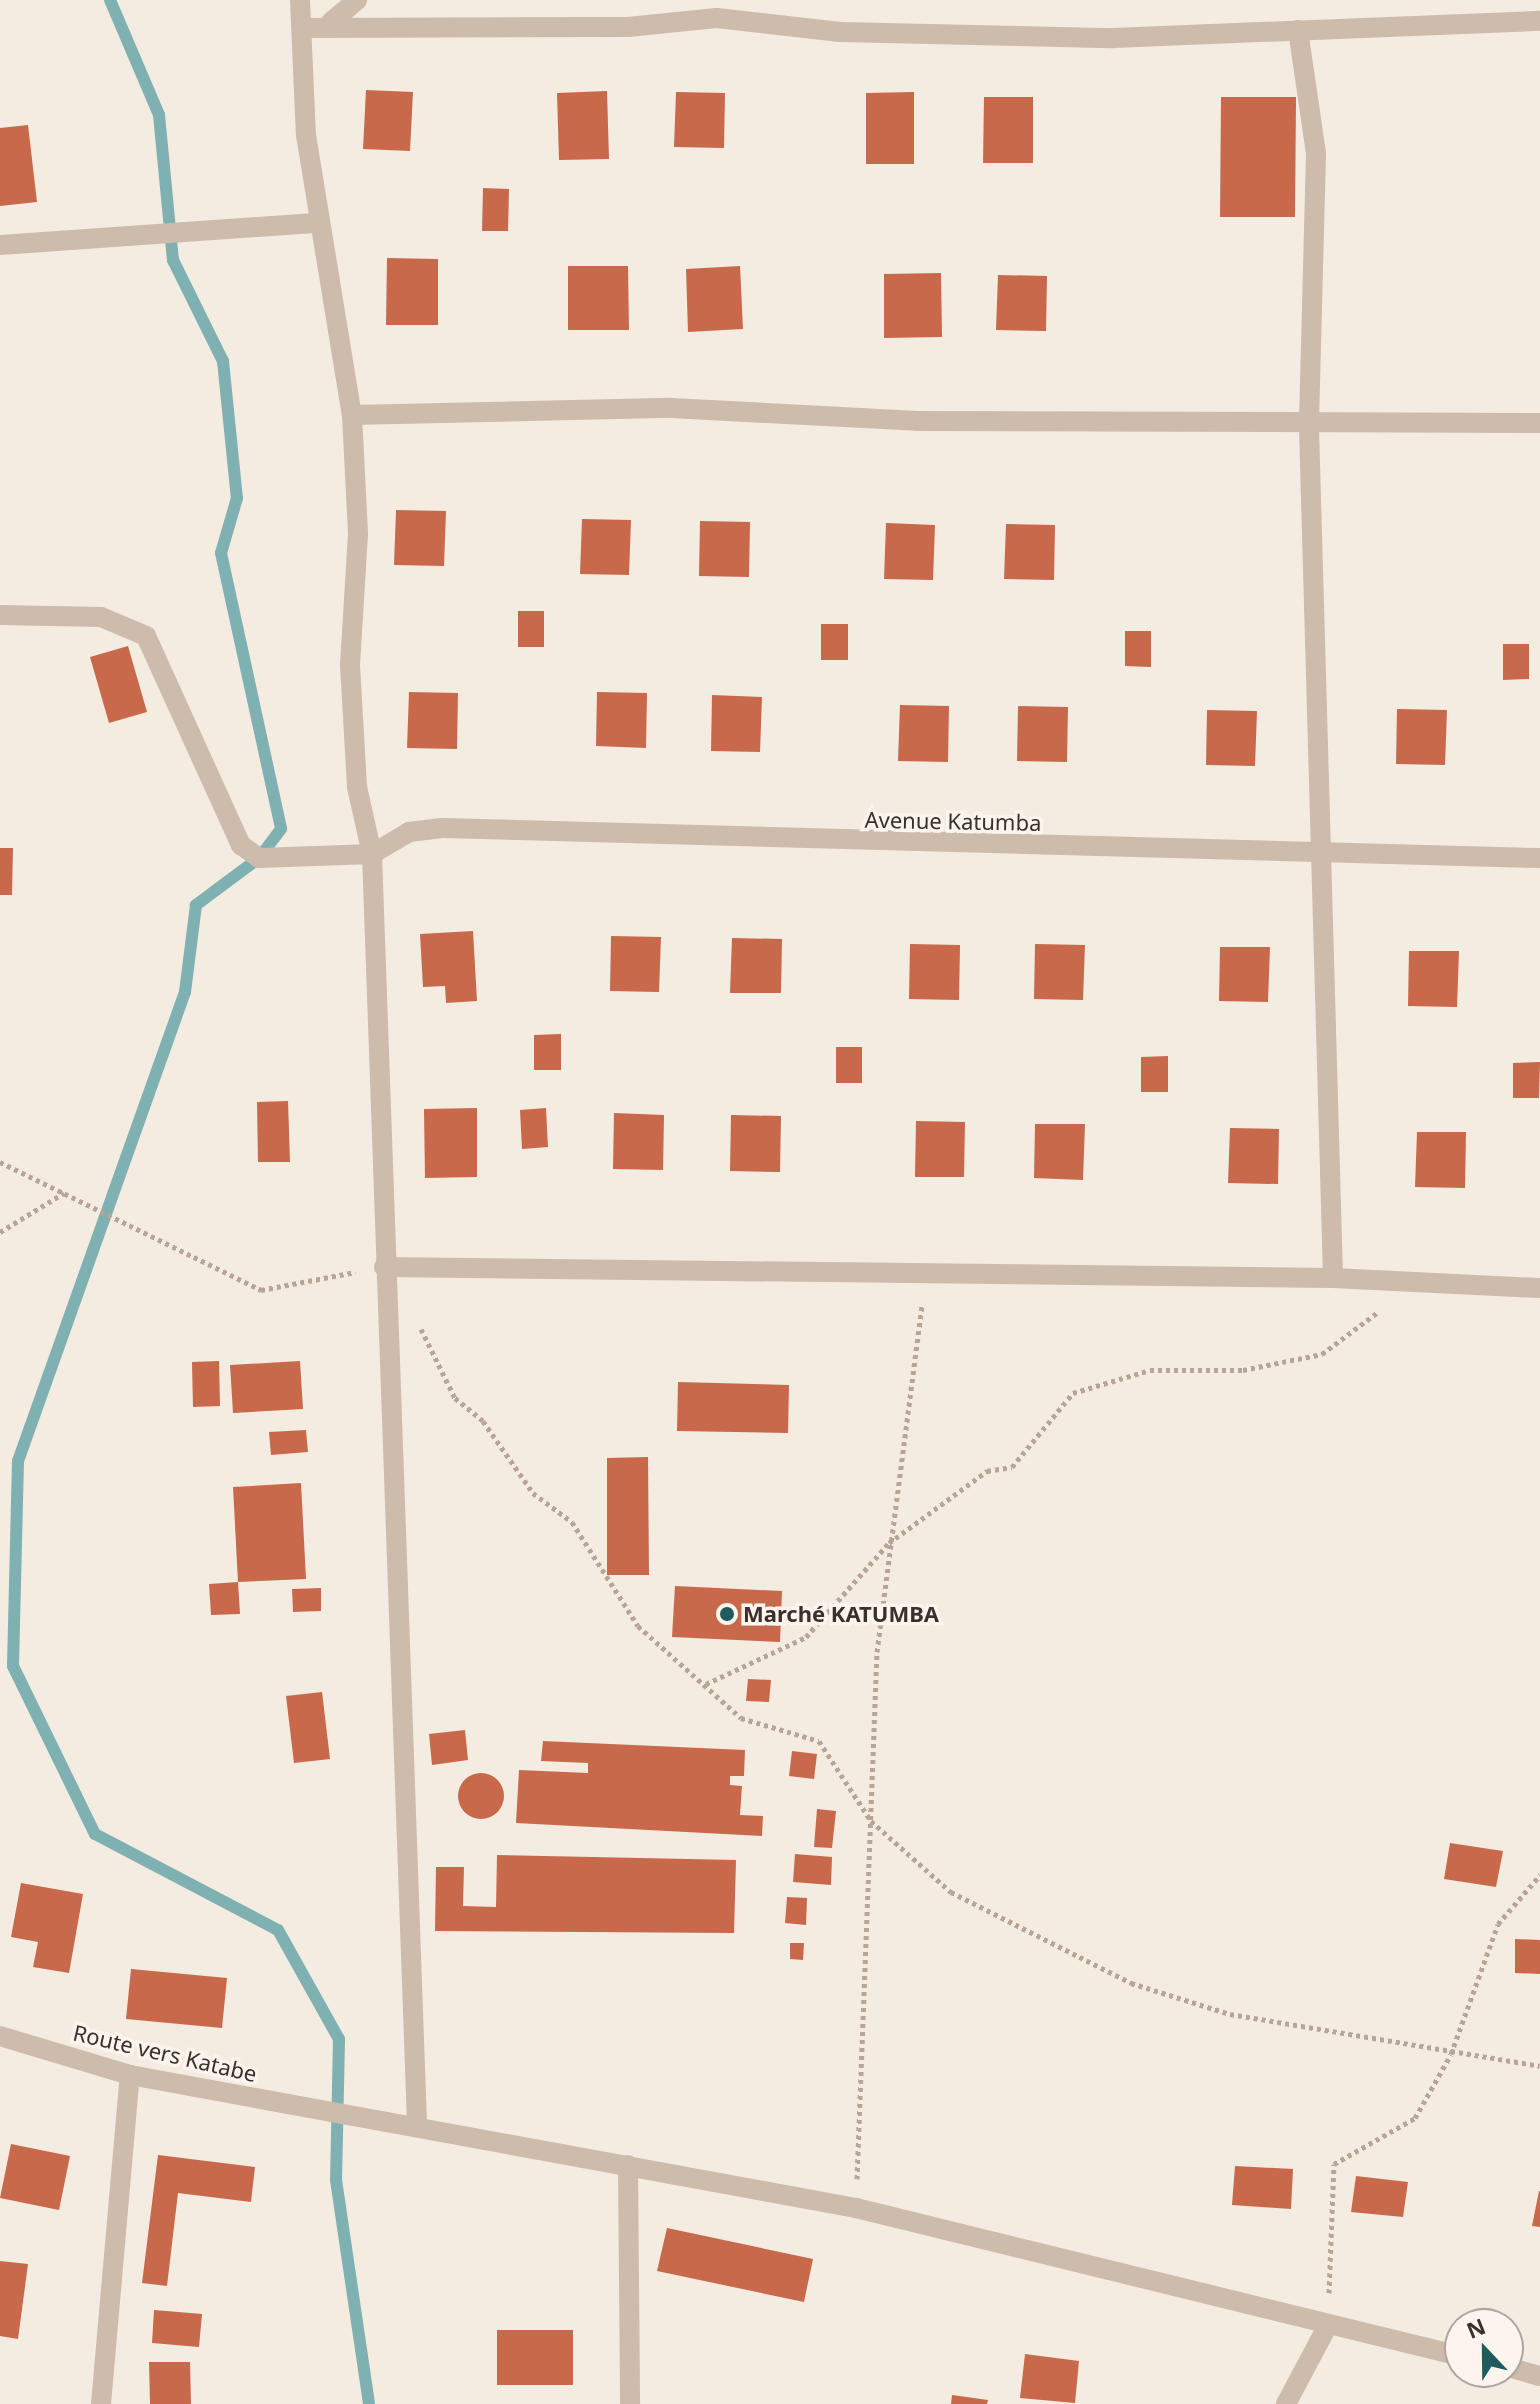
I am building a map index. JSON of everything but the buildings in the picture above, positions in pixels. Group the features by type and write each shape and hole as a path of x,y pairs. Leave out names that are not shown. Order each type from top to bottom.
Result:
{"street":[{"path":"300,0 307,28 306,135 318,223 352,415 358,534 350,665 357,787 372,854 384,1267 417,2125"},
{"path":"331,22 357,0"},
{"path":"307,28 331,22 628,27 717,18 840,32 1113,38 1540,21"},
{"path":"1298,30 1316,154 1309,428 1324,851 1333,1278"},
{"path":"0,245 318,223"},
{"path":"352,415 671,408 1309,428 1540,423"},
{"path":"0,615 101,617 146,636 241,845 259,858 372,854"},
{"name":"Avenue Katumba","path":"372,854 409,832 442,828 1540,858"},
{"path":"384,1267 1333,1278 1540,1288"},
{"name":"Route vers Katabe","path":"0,2036 130,2075 417,2125 856,2208 1444,2352"},
{"path":"101,2404 130,2075"},
{"path":"628,2165 630,2404"},
{"path":"1286,2404 1328,2325"}],"path":[{"path":"0,1162 261,1290 384,1267"},
{"path":"0,1232 65,1193"},
{"path":"856,2208 871,1821 889,1543 926,1275"},
{"path":"706,1684 806,1637 889,1543 987,1471 1012,1467 1073,1393 1150,1370 1243,1370 1322,1354 1416,1283"},
{"path":"412,1314 455,1398 483,1421 533,1493 572,1522 638,1626 741,1718 819,1741 871,1821 951,1892 1131,1983 1230,2014 1451,2054 1540,2066"},
{"path":"1328,2325 1334,2164 1415,2118 1451,2054 1498,1924 1540,1875"}],"waterway":[{"path":"110,0 159,115 173,260 223,361 237,498 221,553 281,829 259,858 196,905 185,992 18,1461 13,1666 95,1834 278,1930 339,2039 336,2180 369,2404"}],"place":[{"name":"Marché KATUMBA","path":"727,1614"}]}
